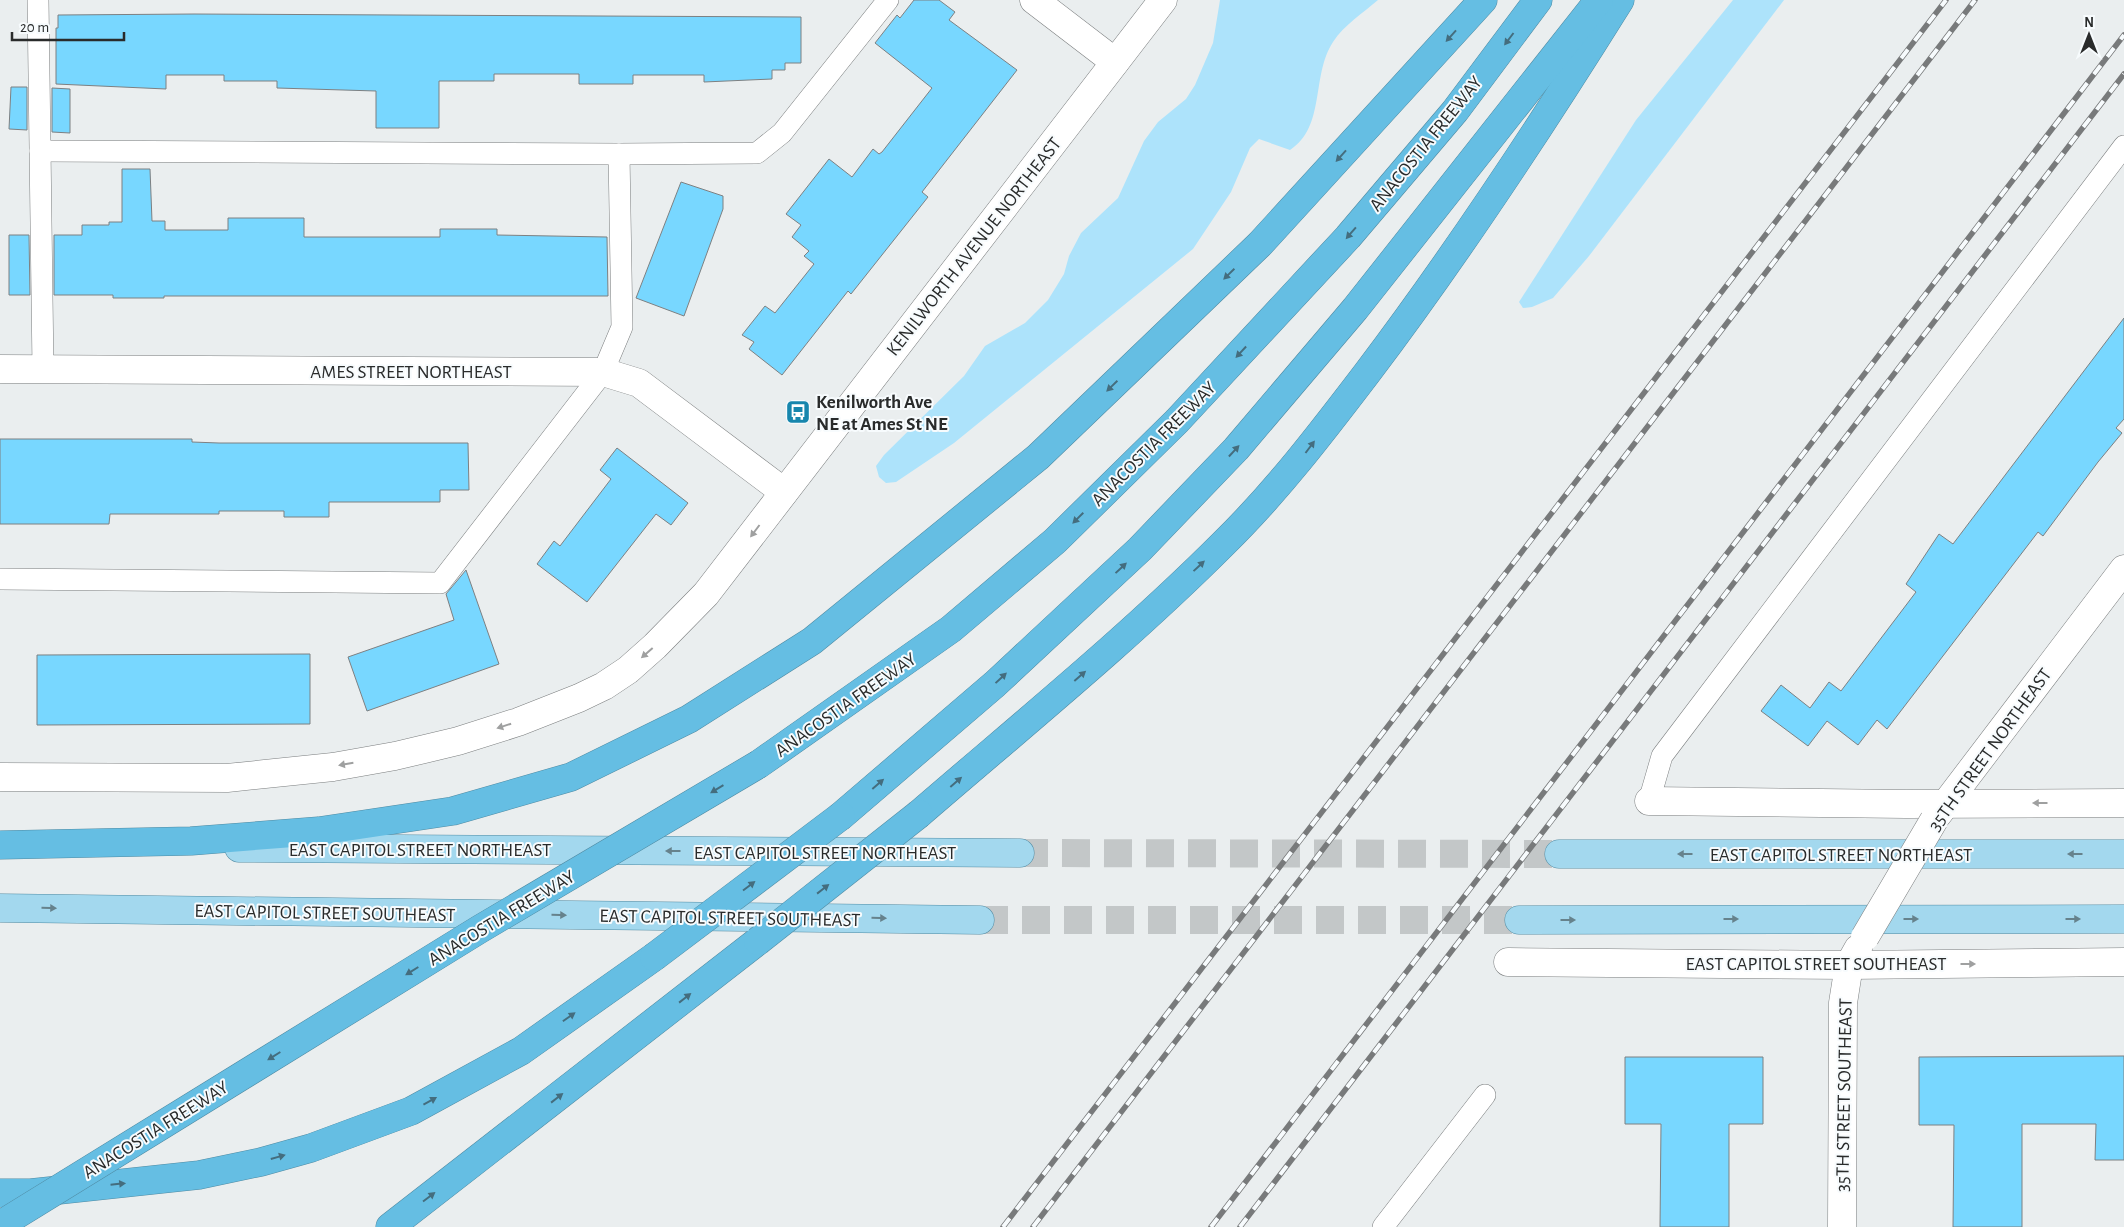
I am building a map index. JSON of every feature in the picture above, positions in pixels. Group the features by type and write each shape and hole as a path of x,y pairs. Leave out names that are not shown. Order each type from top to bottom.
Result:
{"highway":[{"path":"0,846 191,841 320,830 453,811 571,777 689,720 812,641 1038,457 1260,244 1484,0"},
{"name":"ANACOSTIA FREEWAY","path":"0,1225 480,929 758,764 951,629 1055,541 1177,421 1348,237 1455,111 1538,0"},
{"path":"0,1193 31,1193 199,1175 261,1162 329,1141 411,1111 521,1051 654,957 841,816 996,684 1140,549 1236,449 1355,309 1599,0"},
{"path":"390,1227 920,814 1093,664 1217,549 1302,457 1424,296 1539,129 1620,0"}],"main road":[{"name":"EAST CAPITOL STREET NORTHEAST","path":"0,846 1020,853"},
{"name":"EAST CAPITOL STREET NORTHEAST","path":"1559,854 2124,854"},
{"name":"EAST CAPITOL STREET SOUTHEAST","path":"0,908 980,920"},
{"path":"1519,920 2124,919"}],"street":[{"path":"1034,0 1115,62"},
{"name":"KENILWORTH AVENUE NORTHEAST","path":"784,492 1163,0"},
{"name":"AMES STREET NORTHEAST","path":"0,369 603,372 639,383 784,492"},
{"path":"0,778 227,778 396,756 458,741 518,722 580,698 628,670 681,621 706,594 784,492"},
{"name":"35TH STREET NORTHEAST","path":"1865,937 1940,811 2124,569"},
{"path":"1649,801 1940,811 2124,803"},
{"name":"35TH STREET SOUTHEAST","path":"1842,1227 1843,1016 1845,986 1849,965 1865,937"},
{"name":"EAST CAPITOL STREET SOUTHEAST","path":"1508,962 1849,965 2124,962"}],"lane":[{"path":"38,0 43,369"},
{"path":"40,151 757,153 782,133 888,0"},
{"path":"1649,801 1662,756 2124,146"},
{"path":"0,579 440,583 603,372 622,327 619,154"},
{"path":"1383,1227 1485,1096"}],"shaded area":[{"path":"1220,0 1378,0 1348,25 1333,42 1326,55 1322,70 1314,114 1309,128 1301,140 1290,150 1259,139 1250,148 1231,192 1193,249 954,443 896,482 886,483 879,477 876,466 884,455 964,376 985,346 1025,323 1048,300 1064,274 1069,256 1081,233 1118,198 1144,141 1158,122 1186,99 1195,85 1213,43"},
{"path":"1733,0 1784,0 1589,256 1553,298 1532,307 1523,308 1519,302 1636,120"}],"building":[{"path":"914,0 939,0 955,12 949,20 1017,70 922,192 928,197 851,294 848,291 782,375 749,349 754,342 742,335 765,306 775,313 814,264 804,256 809,251 792,237 801,225 786,214 829,159 852,177 873,149 879,154 882,152 932,88 875,43 897,15 900,18"},
{"path":"58,15 801,17 801,63 785,63 785,70 772,70 772,79 704,82 704,75 633,75 633,84 579,84 579,74 494,74 494,81 439,81 439,128 376,128 376,91 277,88 277,81 224,81 224,75 166,75 166,89 56,84 56,28 58,28"},
{"path":"11,87 27,87 27,130 9,129"},
{"path":"52,88 70,89 70,133 52,132"},
{"path":"122,169 150,169 152,221 165,221 165,230 228,230 228,218 304,218 304,237 440,237 440,229 497,229 497,235 607,237 608,296 164,296 164,298 113,298 113,295 54,295 54,235 82,235 82,225 109,225 109,222 122,222"},
{"path":"681,182 723,196 723,209 684,316 636,298"},
{"path":"9,235 29,235 30,295 9,295"},
{"path":"2124,318 2124,419 2116,428 2122,433 2043,536 2038,532 1887,729 1877,720 1858,745 1827,721 1808,746 1761,711 1781,685 1810,708 1829,682 1841,691 1916,592 1906,584 1939,534 1953,544"},
{"path":"0,439 192,439 192,442 219,443 468,443 469,490 440,490 440,502 329,502 329,517 284,517 284,511 219,511 219,514 110,514 109,524 0,524"},
{"path":"617,448 688,503 671,525 656,514 587,602 537,564 554,541 560,546 611,479 600,470"},
{"path":"466,570 499,664 367,711 348,657 454,620 446,594"},
{"path":"310,654 310,724 37,725 37,655"},
{"path":"2124,1056 2124,1160 2095,1160 2096,1124 2022,1124 2022,1227 1953,1227 1954,1125 1919,1125 1919,1057"},
{"path":"1625,1057 1763,1057 1763,1124 1729,1124 1729,1227 1660,1227 1661,1124 1625,1124"}],"tunnel":[{"path":"1020,853 1559,854"},
{"path":"980,920 1519,920"}],"railway":[{"path":"1003,1227 1946,0"},
{"path":"1033,1227 1975,0"},
{"path":"1211,1227 2124,35"},
{"path":"1240,1227 2124,74"}],"place":[{"name":"Kenilworth Ave NE at Ames St NE","path":"798,412"}]}
